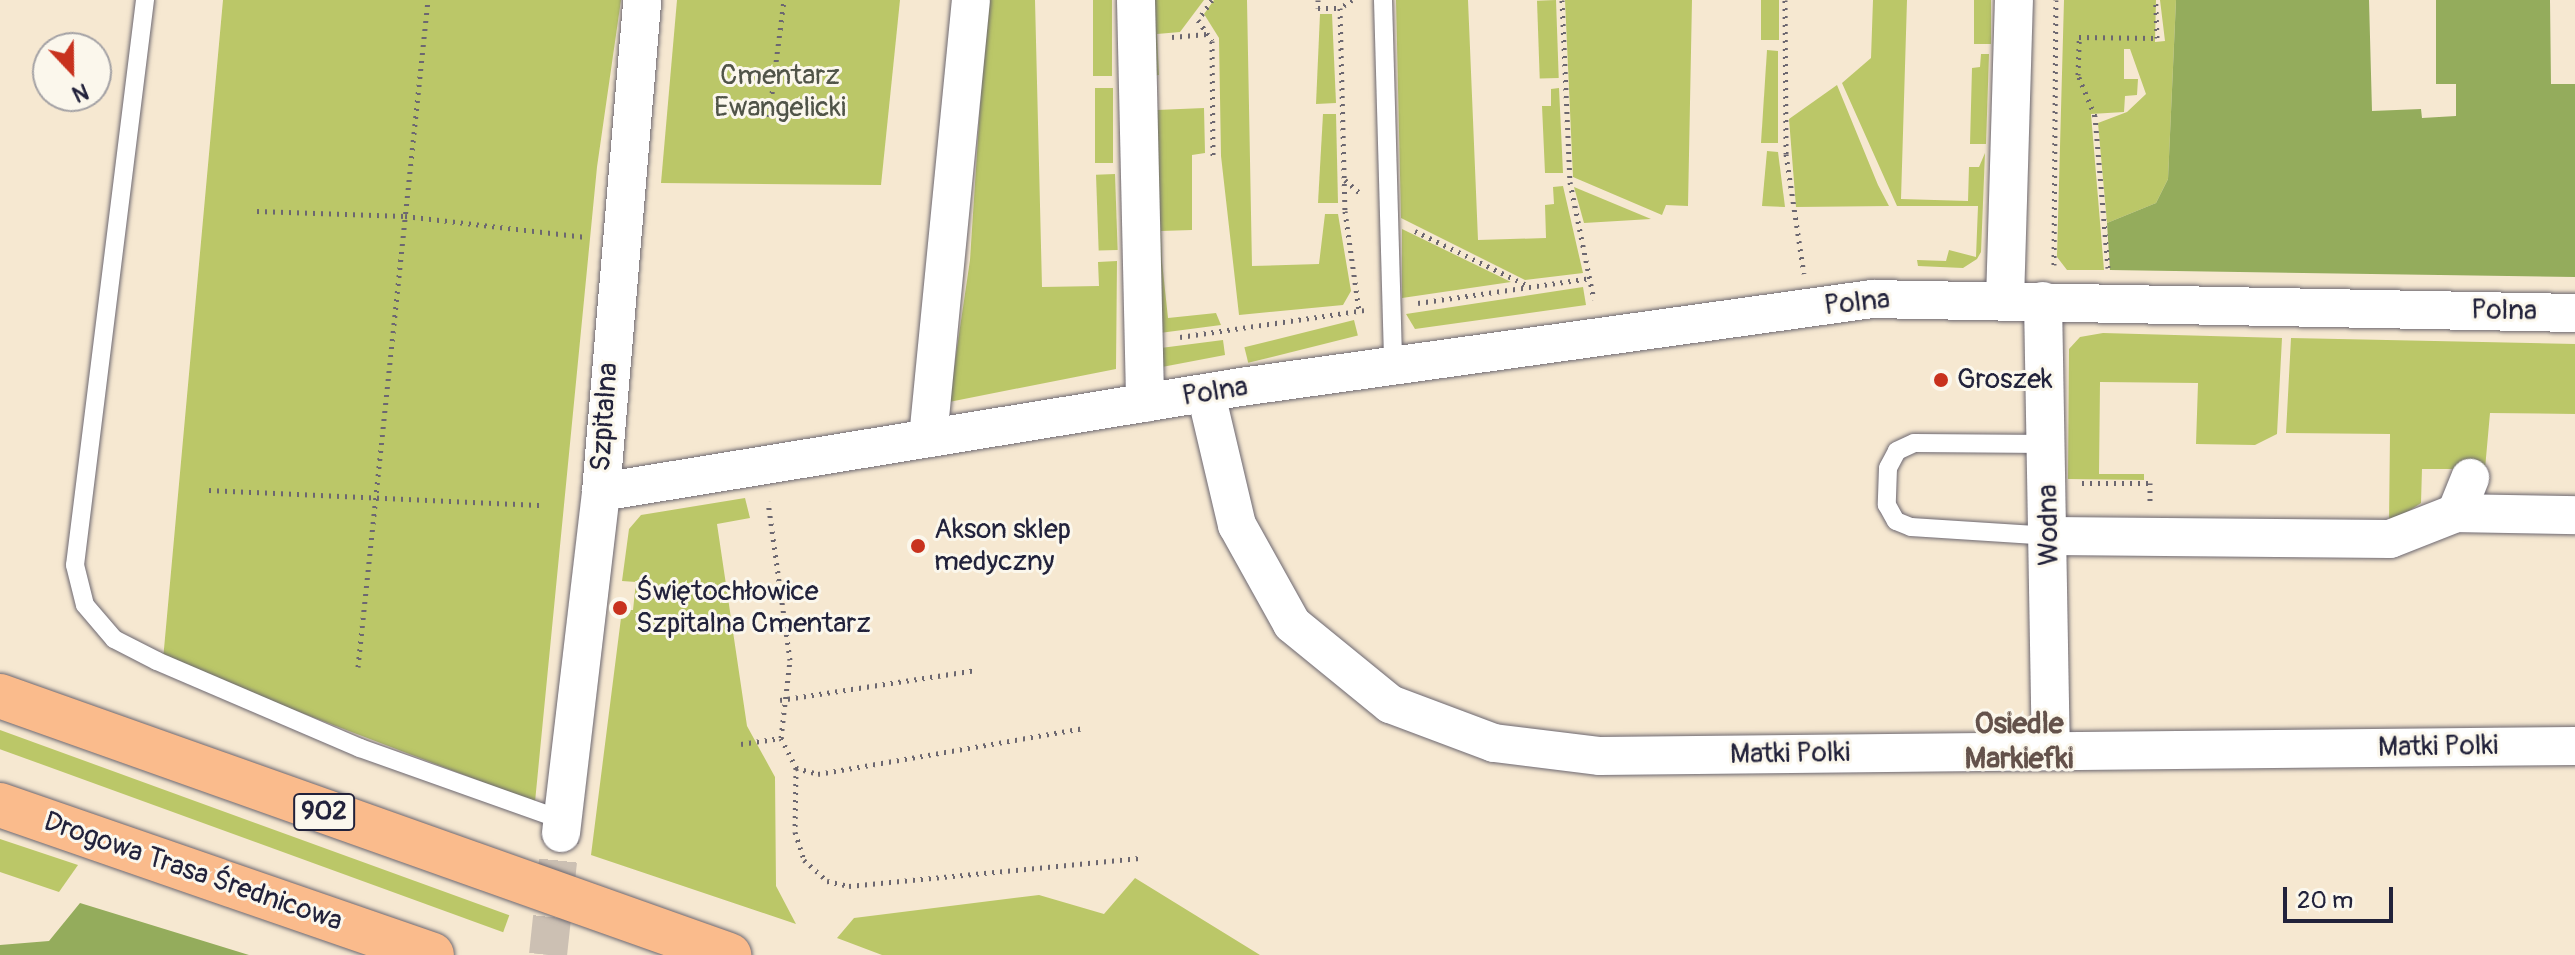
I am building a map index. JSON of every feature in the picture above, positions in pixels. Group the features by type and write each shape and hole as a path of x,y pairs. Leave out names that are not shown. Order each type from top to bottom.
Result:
{"main road":[{"name":"902","path":"0,696 729,955"},
{"name":"Drogowa Trasa Średnicowa","path":"7,809 432,955"}],"street":[{"name":"Szpitalna","path":"562,826 601,492 642,0"},
{"path":"928,438 971,0"},
{"name":"Polna","path":"1136,0 1145,403"},
{"path":"2005,301 2014,0"},
{"name":"Polna","path":"601,492 1393,365 1872,299 2005,301 2054,288 2575,313"},
{"name":"Wodna","path":"2051,749 2051,536 2047,444 2054,288"},
{"name":"Matki Polki","path":"1206,394 1233,513 1270,593 1350,678 1421,720 1494,743 1600,756 2575,746"},
{"path":"2456,513 2470,478"},
{"path":"2051,536 2390,539 2456,513 2575,515"}],"lane":[{"path":"145,0 75,565 85,605 114,639 157,661 360,748 562,826"},
{"path":"1383,0 1393,365"},
{"path":"2047,444 1914,443 1897,451 1888,468 1887,505 1896,521 1911,527 2051,536"}],"path":[{"path":"358,667 428,0"},
{"path":"769,117 784,0"},
{"path":"1212,0 1198,20 1212,41 1213,157"},
{"path":"1318,0 1318,8 1340,8 1352,0"},
{"path":"1562,0 1570,182 1595,309 1610,307"},
{"path":"1785,0 1786,154 1804,278"},
{"path":"2054,288 2051,259 2056,0"},
{"path":"2094,276 2108,276 2095,116 2078,75 2079,37 2157,38 2156,0"},
{"path":"1340,8 1344,179 1359,311"},
{"path":"1344,179 1388,218 1530,287"},
{"path":"257,211 405,216 595,238"},
{"path":"1790,281 1817,276"},
{"path":"1142,342 1591,278"},
{"path":"762,466 790,660 780,700 781,738 796,768 795,832 804,860 827,881 849,886 1140,858"},
{"path":"2065,483 2150,483 2150,538"},
{"path":"209,490 544,505"},
{"path":"780,700 975,670"},
{"path":"796,768 818,774 1084,728"},
{"path":"741,744 781,738"}],"green space":[{"path":"223,0 621,0 597,167 535,802 163,660"},
{"name":"Cmentarz Ewangelicki","path":"677,0 900,0 881,185 661,183"},
{"path":"987,0 1035,0 1042,287 1099,286 1098,262 1117,261 1116,369 949,402 970,260"},
{"path":"1093,0 1112,0 1112,76 1093,76"},
{"path":"1146,0 1204,0 1180,32 1157,34 1159,75 1148,76"},
{"path":"1214,0 1247,0 1252,266 1319,264 1325,214 1338,214 1351,291 1343,305 1239,315 1221,156 1219,38 1204,14"},
{"path":"1396,0 1468,0 1478,240 1546,238 1545,205 1554,204 1553,187 1563,186 1583,273 1525,280 1401,218"},
{"path":"1556,0 1559,78 1540,79 1537,1"},
{"path":"1565,0 1692,0 1688,206 1666,205 1662,215 1573,177"},
{"path":"1761,0 1779,0 1779,40 1761,40"},
{"path":"1873,0 1907,0 1901,199 1968,201 1969,167 1979,167 1985,153 1981,252 1977,259 1963,268 1918,266 1917,260 1946,261 1949,250 1976,257 1978,206 1897,206 1842,83 1871,58"},
{"path":"1974,0 1991,0 1991,44 1974,44"},
{"path":"2064,0 2156,0 2155,42 2165,41 2160,0 2176,0 2168,179 2156,203 2107,223 2098,123 2127,112 2146,94 2130,49 2124,49 2124,79 2138,79 2137,95 2125,96 2124,112 2091,114 2104,270 2067,270 2057,257"},
{"path":"2176,0 2369,0 2372,111 2421,109 2422,118 2456,116 2456,84 2436,84 2436,0 2550,0 2551,84 2575,84 2575,277 2110,270 2107,223 2156,203 2168,179"},
{"path":"1320,14 1332,14 1336,103 1316,104"},
{"path":"1767,50 1778,51 1778,143 1761,143"},
{"path":"1981,54 1989,54 1986,144 1970,144 1972,68 1980,67"},
{"path":"1837,85 1889,206 1796,207 1789,119"},
{"path":"1095,88 1113,88 1113,163 1095,163"},
{"path":"1559,88 1563,173 1545,173 1542,106 1551,106 1551,89"},
{"path":"1204,108 1205,153 1192,155 1192,230 1161,231 1162,262 1168,318 1216,313 1221,325 1152,334 1157,110"},
{"path":"1323,114 1336,114 1338,203 1318,203"},
{"path":"1767,151 1778,152 1785,207 1762,206"},
{"path":"1115,174 1118,250 1099,251 1096,175"},
{"path":"1574,187 1651,219 1584,223"},
{"path":"1402,229 1511,282 1402,298"},
{"path":"1583,287 1586,305 1415,329 1406,314"},
{"path":"1354,320 1358,336 1248,363 1244,347"},
{"path":"2103,333 2282,338 2277,434 2255,445 2196,444 2198,383 2100,382 2099,474 2144,474 2144,480 2068,479 2069,349 2080,337"},
{"path":"2291,338 2575,344 2575,414 2490,413 2485,469 2422,469 2421,503 2389,524 2390,434 2286,433"},
{"path":"1223,340 1225,355 1162,367 1153,349"},
{"path":"745,498 750,518 717,524 747,726 775,777 776,886 796,924 591,855 622,610 633,610 636,582 622,581 629,529 641,515"},
{"path":"0,730 509,915 503,932 0,749"},
{"path":"0,839 78,865 59,892 0,872"},
{"path":"1135,878 1260,955 882,955 837,938 854,918 1039,895 1104,914"},
{"path":"80,903 249,955 0,955 0,945 49,941"}],"tunnel":[{"path":"548,955 561,833"}],"place":[{"name":"Groszek","path":"1941,380"},
{"name":"Akson sklep medyczny","path":"918,546"},
{"name":"Świętochłowice Szpitalna Cmentarz","path":"620,608"}],"district":[{"name":"Osiedle Markiefki","path":"2019,741"}]}
